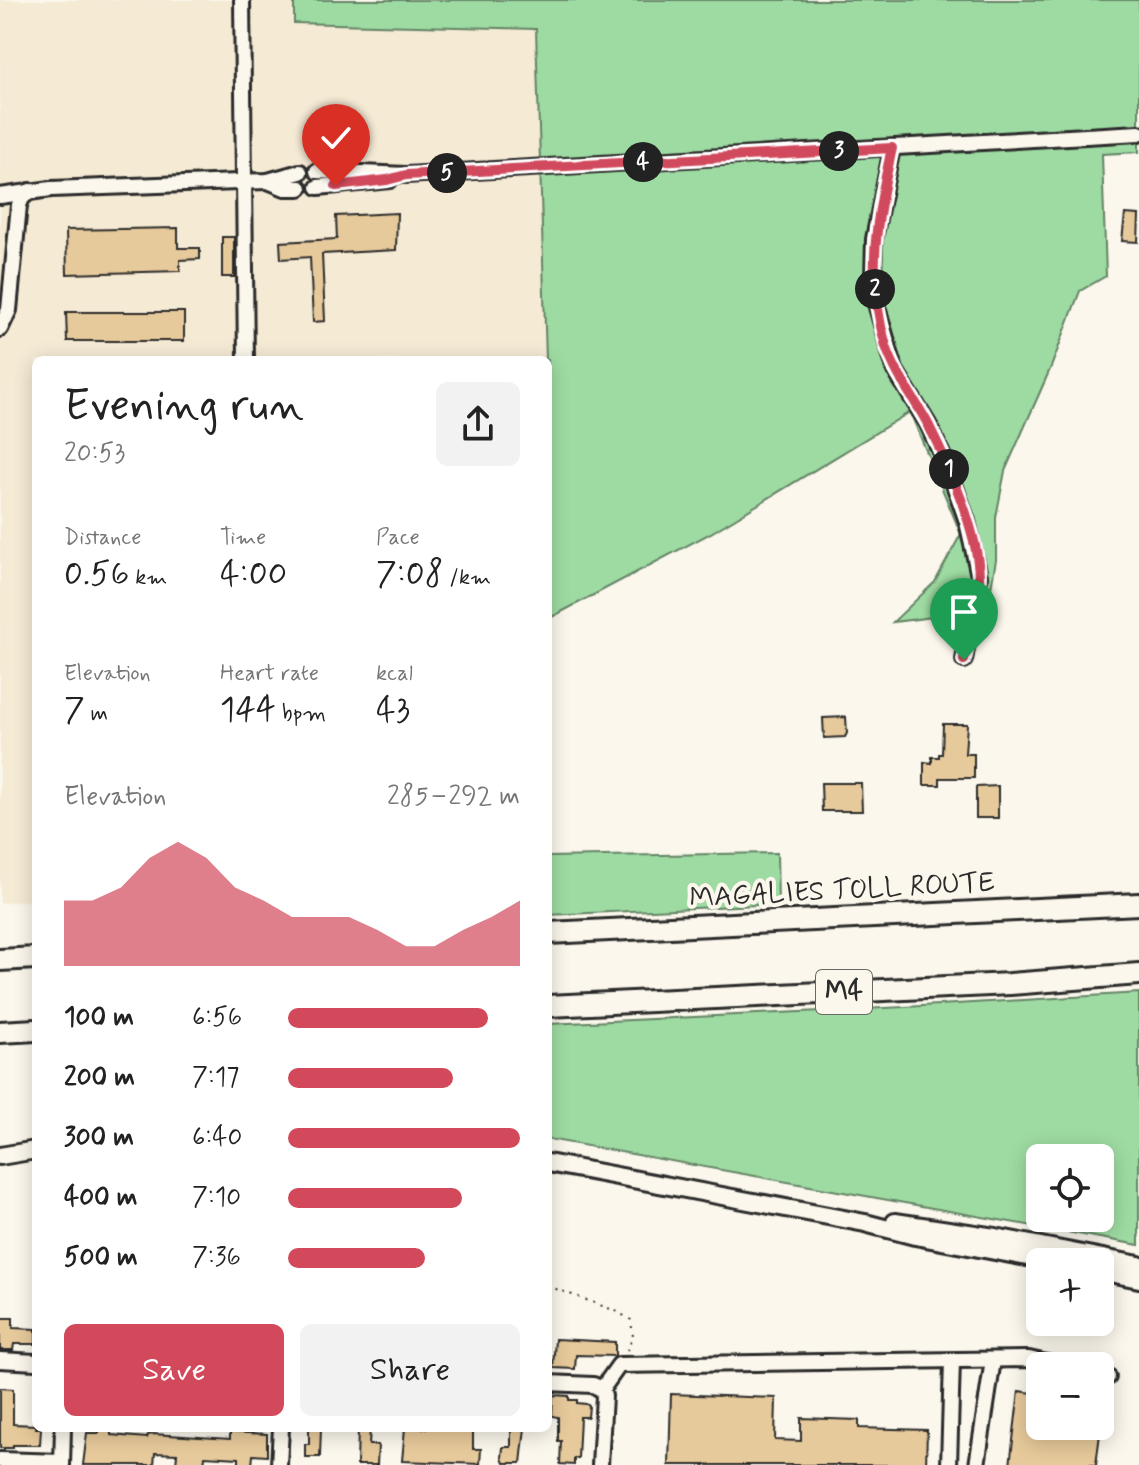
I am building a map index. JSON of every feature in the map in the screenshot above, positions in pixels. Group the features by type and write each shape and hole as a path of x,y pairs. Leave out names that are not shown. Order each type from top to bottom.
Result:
{"highway":[{"path":"1010,911 1139,895"},
{"name":"MAGALIES TOLL ROUTE","path":"552,933 1139,904"},
{"path":"0,960 32,958"},
{"name":"M4","path":"552,1006 1139,976"},
{"path":"0,1032 32,1030"}],"main road":[{"path":"0,1156 32,1151"},
{"path":"552,1164 1026,1257"},
{"path":"865,1223 882,1221 965,1231 1139,1265"},
{"path":"1114,1274 1139,1279"}],"street":[{"path":"242,0 246,356"},
{"path":"317,171 406,175 1139,133"},
{"path":"892,148 874,239 873,279 877,307 895,370 928,424 967,521 979,576 964,660"},
{"path":"0,189 268,181 300,172"},
{"path":"318,187 406,175"},
{"path":"268,181 285,188 300,188"},
{"path":"0,196 51,189"},
{"path":"0,329 9,310 19,205 30,191"},
{"path":"602,1389 619,1365 1026,1359"},
{"path":"0,1360 32,1362"},
{"path":"977,1465 993,1360"},
{"path":"949,1465 952,1361"},
{"path":"552,1383 593,1385 602,1389"},
{"path":"600,1465 602,1389"},
{"path":"0,1460 62,1464 63,1432"},
{"path":"279,1465 281,1432"}],"path":[{"path":"552,1287 616,1311 631,1320 633,1337 619,1365"}],"shaded area":[{"path":"0,0 294,0 295,23 536,29 546,356 32,356 32,900 0,903"}],"green space":[{"path":"294,0 1139,0 1139,152 1102,154 1106,276 1080,291 1051,367 1005,471 996,517 996,560 987,610 893,622 935,582 961,534 910,412 711,533 552,617 552,356 546,356 536,29 294,23"},
{"path":"777,853 778,904 552,915 552,857"},
{"path":"1139,993 1139,1245 1067,1232 1114,1232 1114,1144 1026,1144 1026,1225 552,1140 552,1024"}],"building":[{"path":"397,213 396,250 322,254 325,321 313,322 310,257 281,259 280,242 337,239 336,216"},
{"path":"1125,214 1139,215 1138,242 1122,241"},
{"path":"178,228 178,248 200,248 200,259 180,260 180,271 67,274 66,230"},
{"path":"222,237 234,237 234,277 222,277"},
{"path":"66,312 184,312 184,341 67,341"},
{"path":"846,717 845,737 824,738 823,718"},
{"path":"943,724 967,724 965,754 974,754 974,778 940,778 940,785 924,785 924,762 932,763 932,757 942,754"},
{"path":"821,783 861,783 862,811 822,811"},
{"path":"998,786 998,818 976,818 976,787"},
{"path":"0,1318 13,1318 13,1328 32,1329 32,1344 14,1344 13,1350 0,1350"},
{"path":"555,1339 615,1342 615,1356 576,1355 575,1369 553,1368"},
{"path":"0,1388 13,1389 13,1424 32,1425 32,1432 41,1432 40,1445 0,1448"},
{"path":"1019,1391 1026,1392 1026,1440 1099,1440 1096,1465 1010,1465"},
{"path":"671,1394 776,1398 775,1440 801,1441 801,1418 859,1420 859,1428 927,1430 926,1465 669,1465"},
{"path":"553,1395 569,1396 569,1400 589,1406 588,1417 580,1417 578,1458 574,1458 574,1465 560,1464 561,1441 558,1441 558,1417 552,1416"},
{"path":"230,1432 267,1434 267,1456 253,1455 252,1465 239,1465 239,1458 205,1456 204,1465 176,1465 177,1454 155,1453 154,1465 83,1465 87,1433 147,1438 153,1434 230,1439"},
{"path":"309,1432 321,1432 320,1457 305,1457 305,1444 309,1444"},
{"path":"358,1432 370,1432 369,1445 378,1445 377,1465 357,1465"},
{"path":"405,1432 473,1432 473,1449 481,1449 480,1464 402,1461"},
{"path":"511,1432 525,1432 521,1463 504,1463 503,1447 511,1447"}],"route":[{"path":"336,186 406,175 892,148 874,239 873,279 886,345 895,370 928,424 949,470 976,556 979,576 964,660"}]}
